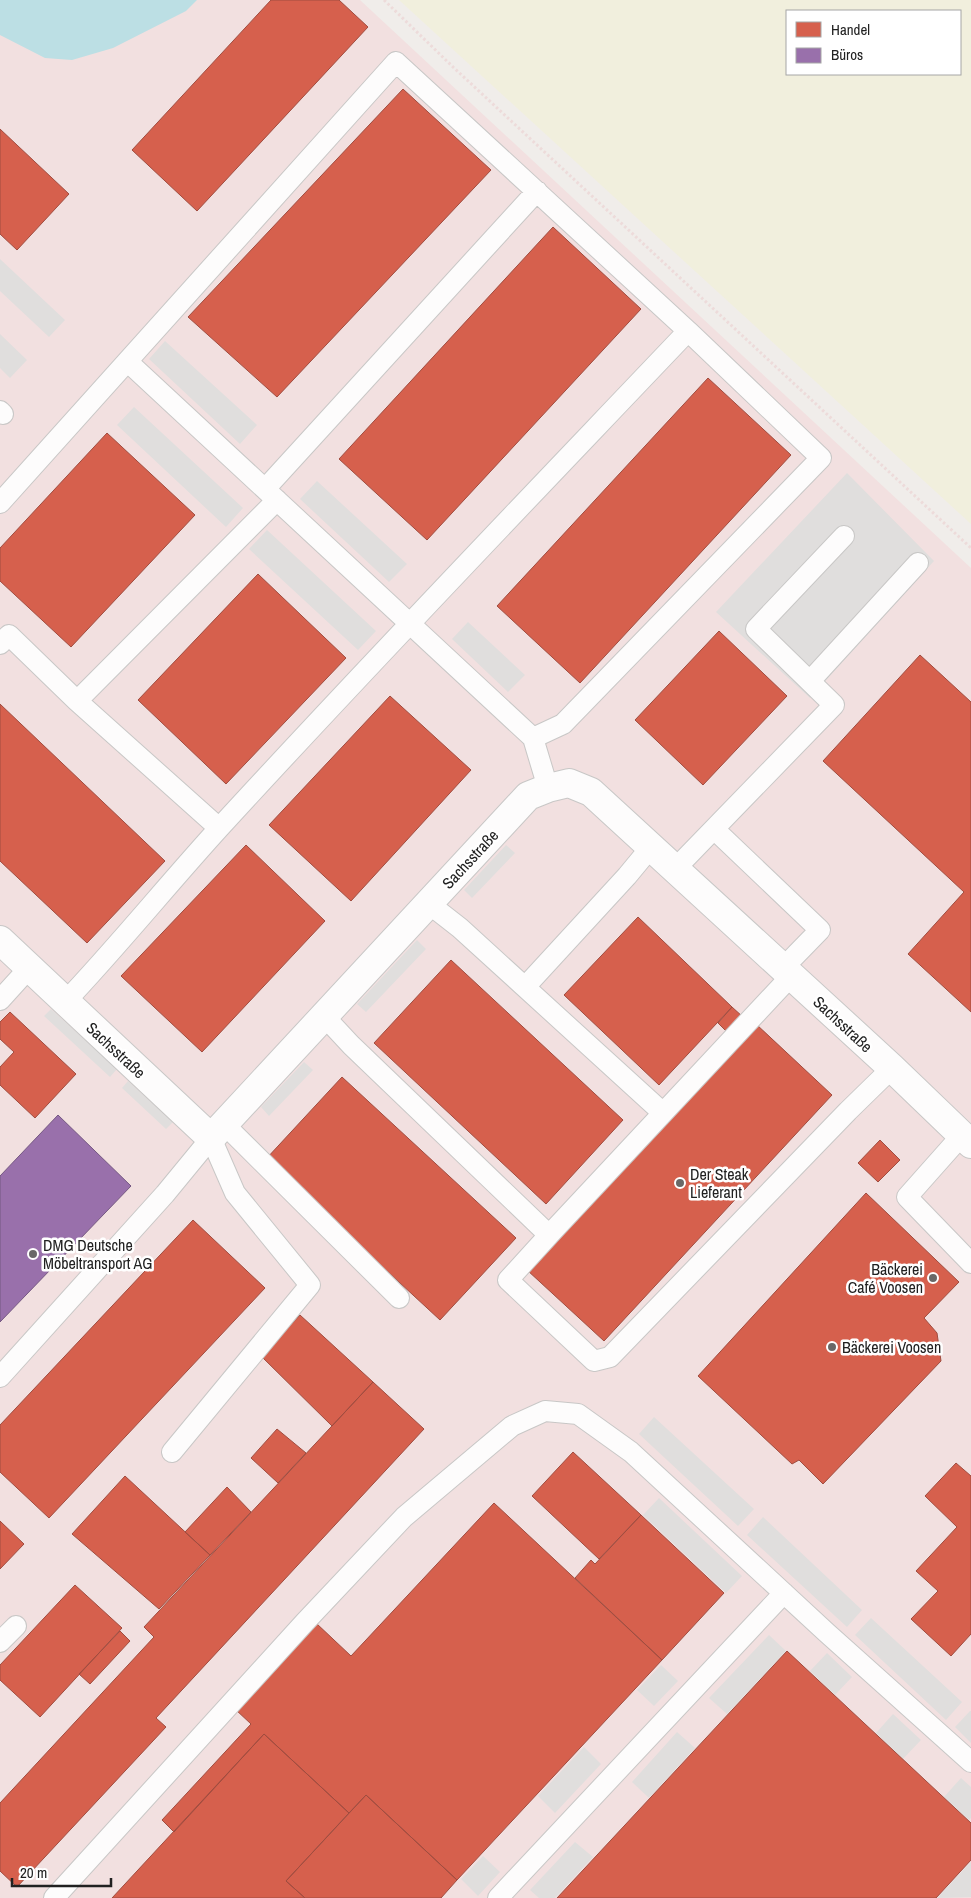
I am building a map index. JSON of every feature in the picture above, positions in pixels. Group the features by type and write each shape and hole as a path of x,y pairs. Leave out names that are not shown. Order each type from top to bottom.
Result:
{"street":[{"name":"Sachsstraße","path":"0,940 65,1002 217,1131 528,796 548,788 569,784 591,792 892,1068 966,1139"}],"lane":[{"path":"0,503 396,62 688,331 821,458 562,724 533,738"},
{"path":"76,702 271,495 537,191"},
{"path":"65,1002 94,972 219,828 409,624 688,331"},
{"path":"128,362 533,738 548,788"},
{"path":"675,869 834,705 756,629 844,536"},
{"path":"810,681 918,563"},
{"path":"3,634 76,702 219,828"},
{"path":"714,829 820,930 787,972 662,1114 508,1280 594,1362 610,1357 892,1068"},
{"path":"525,987 627,876 651,847"},
{"path":"428,903 460,928 662,1114"},
{"path":"0,1000 29,968"},
{"path":"324,1016 351,1045 549,1234"},
{"path":"217,1131 399,1298"},
{"path":"0,1377 165,1194 217,1131"},
{"path":"172,1452 310,1286 235,1193 217,1131"},
{"path":"966,1139 907,1197 971,1263"},
{"path":"54,1898 305,1622 404,1517 512,1426 545,1411 578,1414 631,1452 971,1762"},
{"path":"498,1898 784,1593"},
{"path":"0,1642 16,1626"}],"path":[{"path":"384,0 453,67 971,548"}],"shaded area":[{"path":"0,0 360,0 971,568 971,1898 0,1898"},
{"path":"399,0 971,0 971,524"},
{"path":"0,259 65,320 49,337 0,291"},
{"path":"0,334 27,360 10,378 0,368"},
{"path":"165,341 257,425 240,444 149,359"},
{"path":"134,407 243,508 226,527 117,425"},
{"path":"847,473 934,561 810,698 716,612"},
{"path":"317,481 407,564 389,582 300,499"},
{"path":"267,530 376,631 358,650 249,549"},
{"path":"468,622 525,675 508,692 452,639"},
{"path":"506,845 515,853 472,898 464,890"},
{"path":"417,940 426,949 366,1012 357,1004"},
{"path":"51,1009 117,1069 110,1077 44,1016"},
{"path":"304,1062 313,1070 269,1116 261,1107"},
{"path":"128,1081 173,1122 166,1129 122,1088"},
{"path":"654,1417 754,1509 738,1526 639,1434"},
{"path":"659,1498 742,1576 726,1593 643,1515"},
{"path":"763,1517 862,1610 847,1627 747,1535"},
{"path":"871,1618 962,1702 946,1720 855,1635"},
{"path":"769,1635 786,1651 727,1714 709,1698"},
{"path":"827,1653 852,1677 835,1695 810,1671"},
{"path":"661,1665 678,1681 654,1706 637,1690"},
{"path":"971,1711 971,1743 955,1727"},
{"path":"893,1714 921,1740 903,1759 876,1733"},
{"path":"677,1732 695,1748 649,1798 632,1782"},
{"path":"584,1747 601,1764 555,1813 538,1796"},
{"path":"961,1778 971,1787 971,1818 969,1820 944,1797"},
{"path":"575,1842 593,1857 555,1898 539,1898 530,1890"},
{"path":"483,1856 500,1872 478,1896 461,1879"},
{"path":"971,1862 971,1897 937,1898 968,1865"}],"water":[{"path":"0,0 197,0 186,11 113,48 72,60 45,58 0,35"}],"building: Handel":[{"path":"271,0 339,0 368,27 197,211 132,150"},
{"path":"403,89 491,170 277,397 188,317"},
{"path":"0,129 69,194 17,250 0,234"},
{"path":"553,227 641,309 427,540 339,459"},
{"path":"708,378 791,455 580,683 497,606"},
{"path":"107,433 195,515 71,647 0,581 0,548"},
{"path":"258,574 346,658 226,784 138,700"},
{"path":"719,631 787,696 703,785 635,720"},
{"path":"920,655 971,702 971,1012 908,954 964,892 823,761"},
{"path":"390,696 471,770 351,901 269,825"},
{"path":"0,704 165,861 87,943 0,861"},
{"path":"246,845 325,921 202,1052 121,976"},
{"path":"638,917 732,1007 659,1085 564,995"},
{"path":"451,960 623,1120 546,1204 374,1043"},
{"path":"732,1007 743,1017 728,1033 718,1023"},
{"path":"10,1012 76,1074 35,1118 0,1085 0,1067 14,1052 0,1039 0,1022"},
{"name":"Der Steak Lieferant","path":"756,1024 832,1095 604,1341 527,1270"},
{"path":"342,1077 516,1238 440,1320 266,1159"},
{"path":"880,1140 900,1160 878,1182 858,1163"},
{"name":"Bäckerei Voosen","path":"866,1193 959,1282 924,1318 937,1333 941,1361 823,1484 799,1460 792,1464 698,1376"},
{"path":"193,1220 265,1288 49,1518 0,1472 0,1425"},
{"path":"300,1315 373,1382 332,1426 261,1356"},
{"path":"373,1382 424,1429 156,1718 166,1727 17,1887 0,1871 0,1803 154,1637 144,1627"},
{"path":"277,1429 306,1453 278,1483 251,1458"},
{"path":"573,1452 641,1515 599,1559 532,1496"},
{"path":"956,1463 971,1476 971,1634 951,1656 911,1619 938,1591 916,1571 957,1527 925,1496"},
{"path":"125,1476 210,1555 159,1609 72,1534"},
{"path":"227,1487 251,1512 210,1555 185,1532"},
{"path":"494,1503 662,1660 457,1880 366,1795 349,1813 264,1734 174,1832 162,1820 251,1724 235,1709 316,1623 351,1656"},
{"path":"641,1515 724,1593 662,1660 575,1578 591,1560 595,1564"},
{"path":"0,1521 24,1544 0,1569"},
{"path":"75,1585 122,1628 40,1717 0,1680 0,1665"},
{"path":"120,1631 130,1641 90,1684 79,1674"},
{"path":"787,1651 971,1823 971,1860 936,1898 557,1898"},
{"path":"264,1734 349,1813 286,1881 305,1898 112,1898"},
{"path":"366,1795 457,1880 441,1898 305,1898 286,1881"}],"building: Büros":[{"name":"DMG Deutsche Möbeltransport AG","path":"58,1115 131,1186 0,1322 0,1176"}],"place":[{"name":"Der Steak Lieferant","path":"680,1183"},
{"name":"DMG Deutsche Möbeltransport AG","path":"33,1254"},
{"name":"Bäckerei Café Voosen","path":"933,1278"},
{"name":"Bäckerei Voosen","path":"832,1347"}]}
